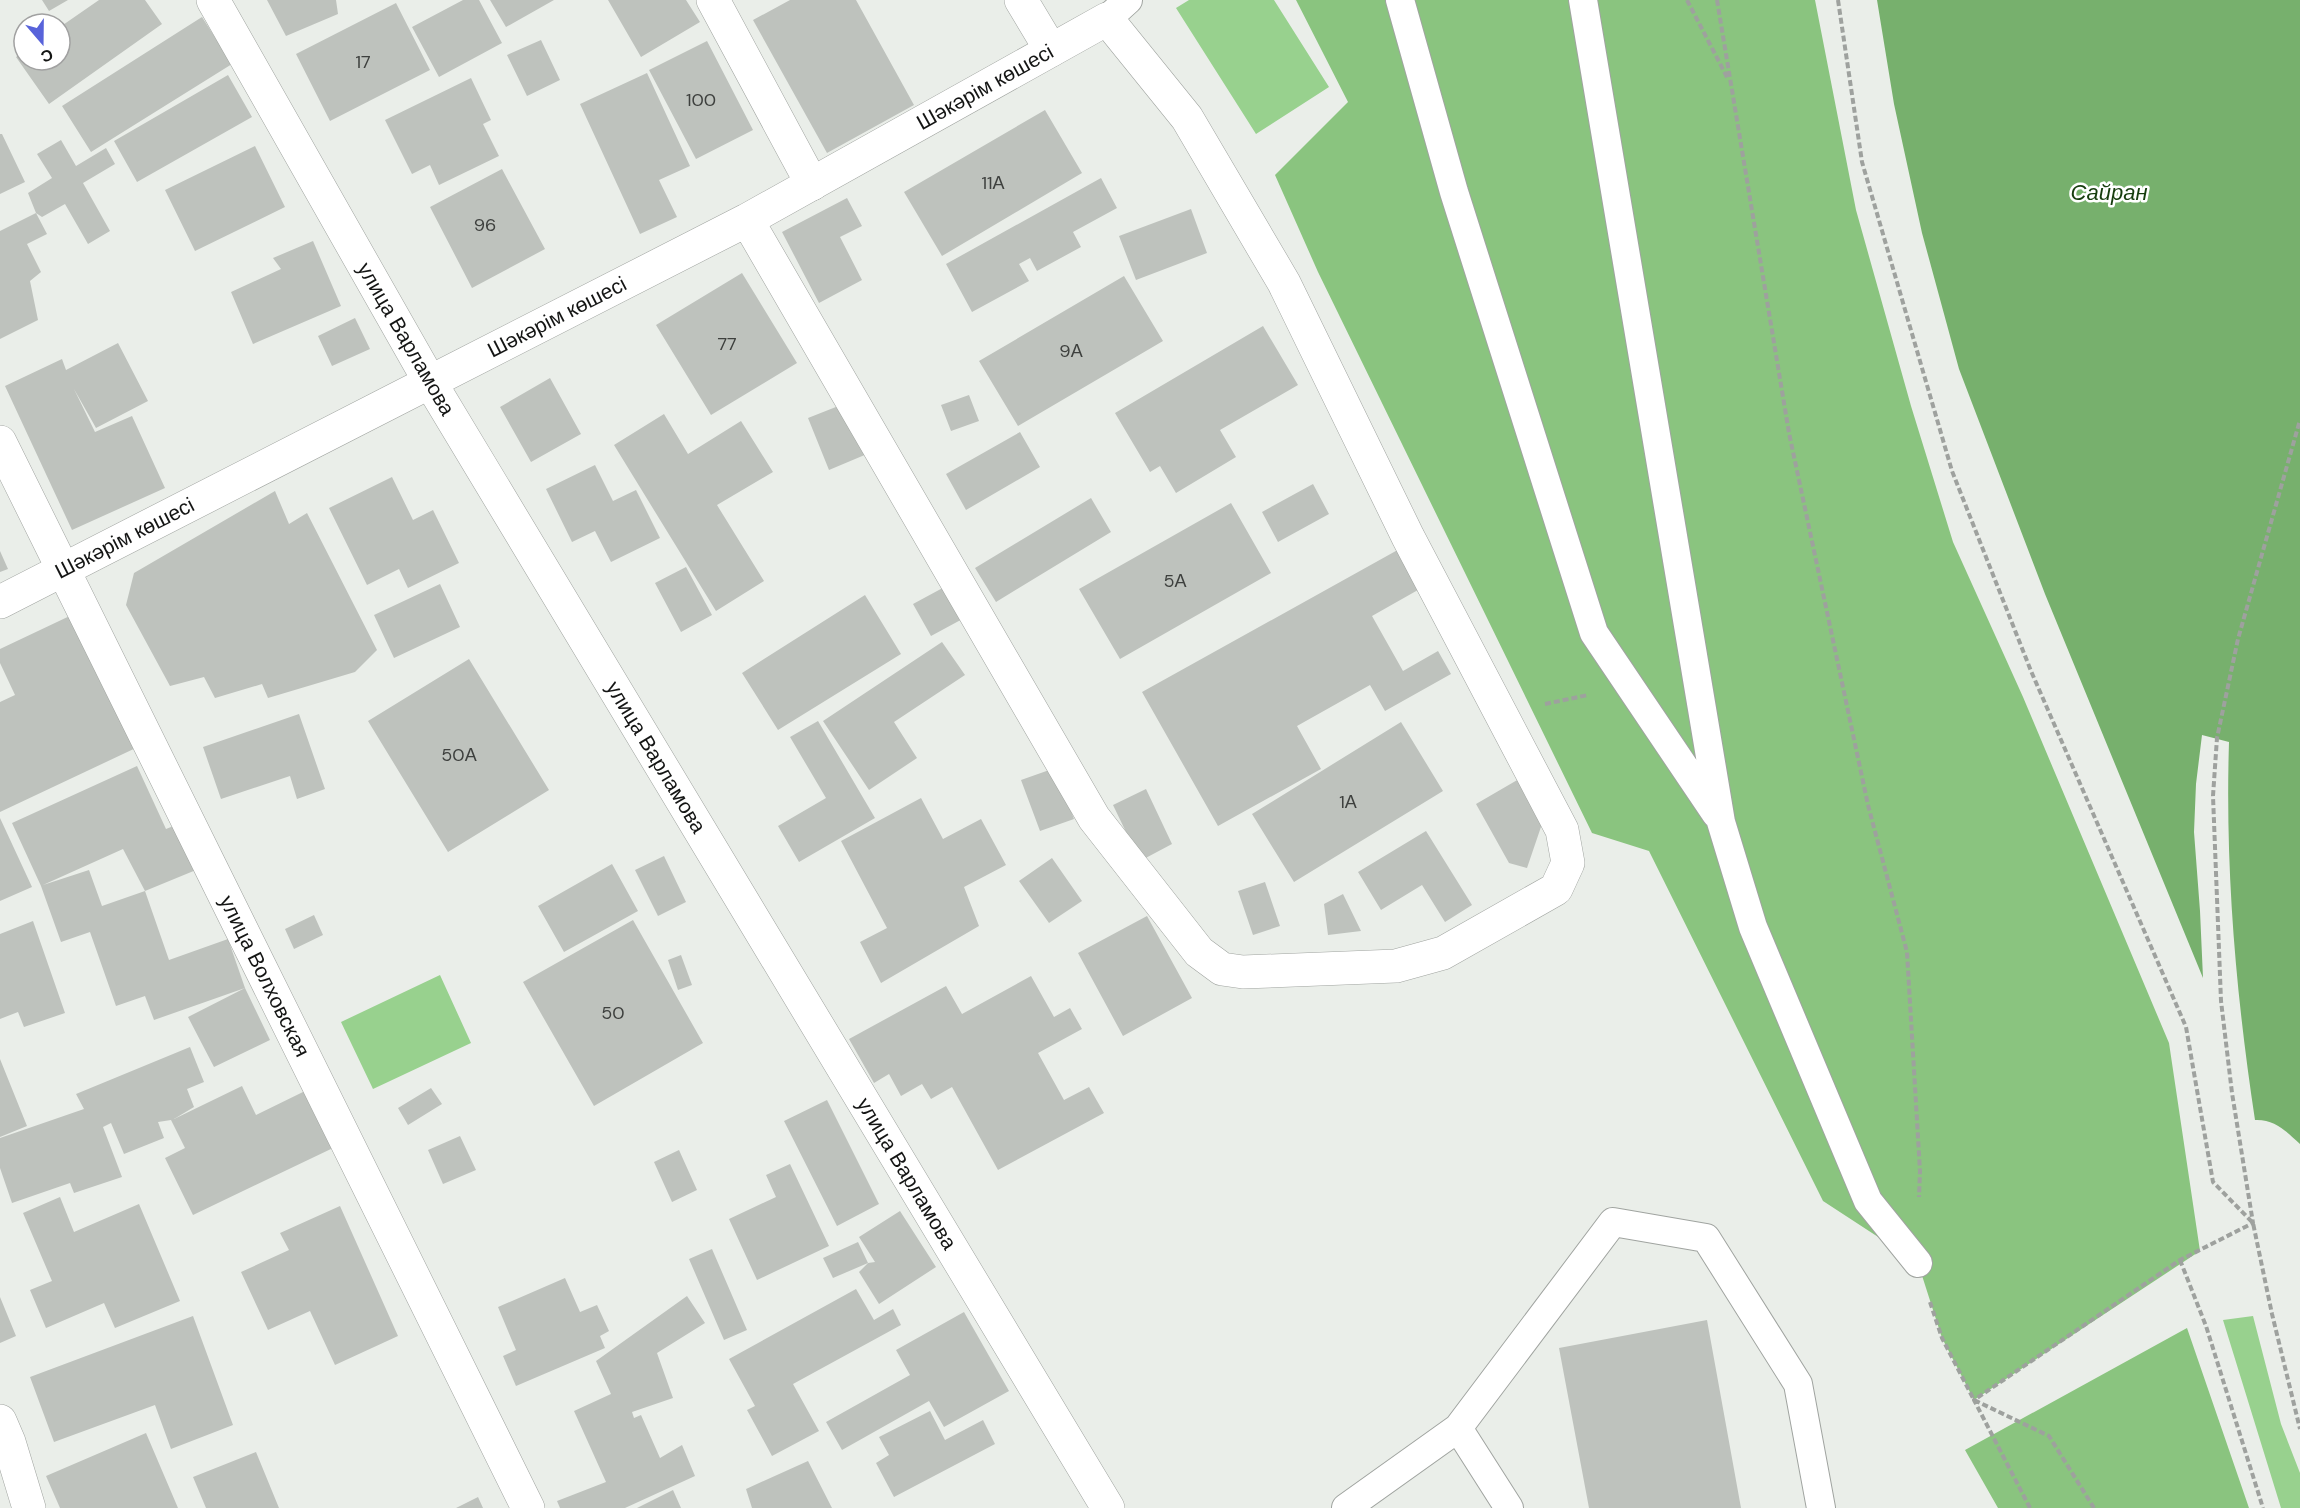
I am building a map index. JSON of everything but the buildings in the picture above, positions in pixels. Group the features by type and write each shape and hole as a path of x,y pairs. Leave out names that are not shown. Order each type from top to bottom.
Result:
{"street":[{"name":"улица Варламова","path":"213,0 430,382 1108,1508"},
{"path":"713,0 812,184"},
{"path":"1022,0 1051,51"},
{"name":"Шәкәрім көшесі","path":"0,602 747,220 1051,51 1118,10"},
{"path":"747,220 1094,818 1199,952 1222,969 1243,972 1396,966 1443,953 1556,889 1568,863 1562,830 1408,537 1284,283 1187,118 1118,10"},
{"name":"улица Волховская","path":"0,442 528,1508"},
{"path":"0,1421 9,1442 28,1508"}],"lane":[{"path":"1400,0 1454,192 1594,633 1721,822"},
{"path":"1583,0 1721,822 1753,927 1868,1201 1918,1263"},
{"path":"1346,1508 1458,1428 1613,1222 1706,1238 1798,1384 1821,1508"},
{"path":"1458,1428 1509,1508"}],"path":[{"path":"1687,0 1731,84"},
{"path":"1717,0 1789,433 1868,805 1907,952 1920,1171 1918,1263 1942,1338 2030,1508"},
{"path":"1838,0 1862,162 1952,471 2031,671 2186,1027 2213,1182 2253,1223"},
{"path":"2300,420 2238,639 2217,738 2213,806 2221,1001 2232,1094 2253,1223 2300,1429"},
{"path":"1500,714 1630,687"},
{"path":"1974,1400 2181,1260 2253,1223"},
{"path":"2181,1260 2206,1326 2263,1508"},
{"path":"1974,1400 2049,1436 2094,1508"}],"shaded area":[{"path":"1189,0 1274,0 1329,87 1256,134 1176,8"},
{"path":"1296,0 1815,0 1856,210 1911,406 1953,542 2023,697 2169,1043 2200,1251 1974,1400 1942,1338 1918,1263 1823,1201 1649,851 1592,833 1318,272 1275,175 1348,102"},
{"path":"440,975 471,1043 373,1089 341,1022"},
{"path":"2253,1316 2281,1424 2300,1473 2300,1508 2281,1508 2223,1320"},
{"path":"2187,1328 2249,1508 1998,1508 1965,1450"}],"water":[{"name":"Сайран","path":"1877,0 2300,0 2300,1144 2275,1124 2255,1120 2242,1026 2233,932 2228,790 2229,742 2202,735 2196,784 2194,832 2203,978 2045,594 1959,369 1922,233 1894,104"}]}
